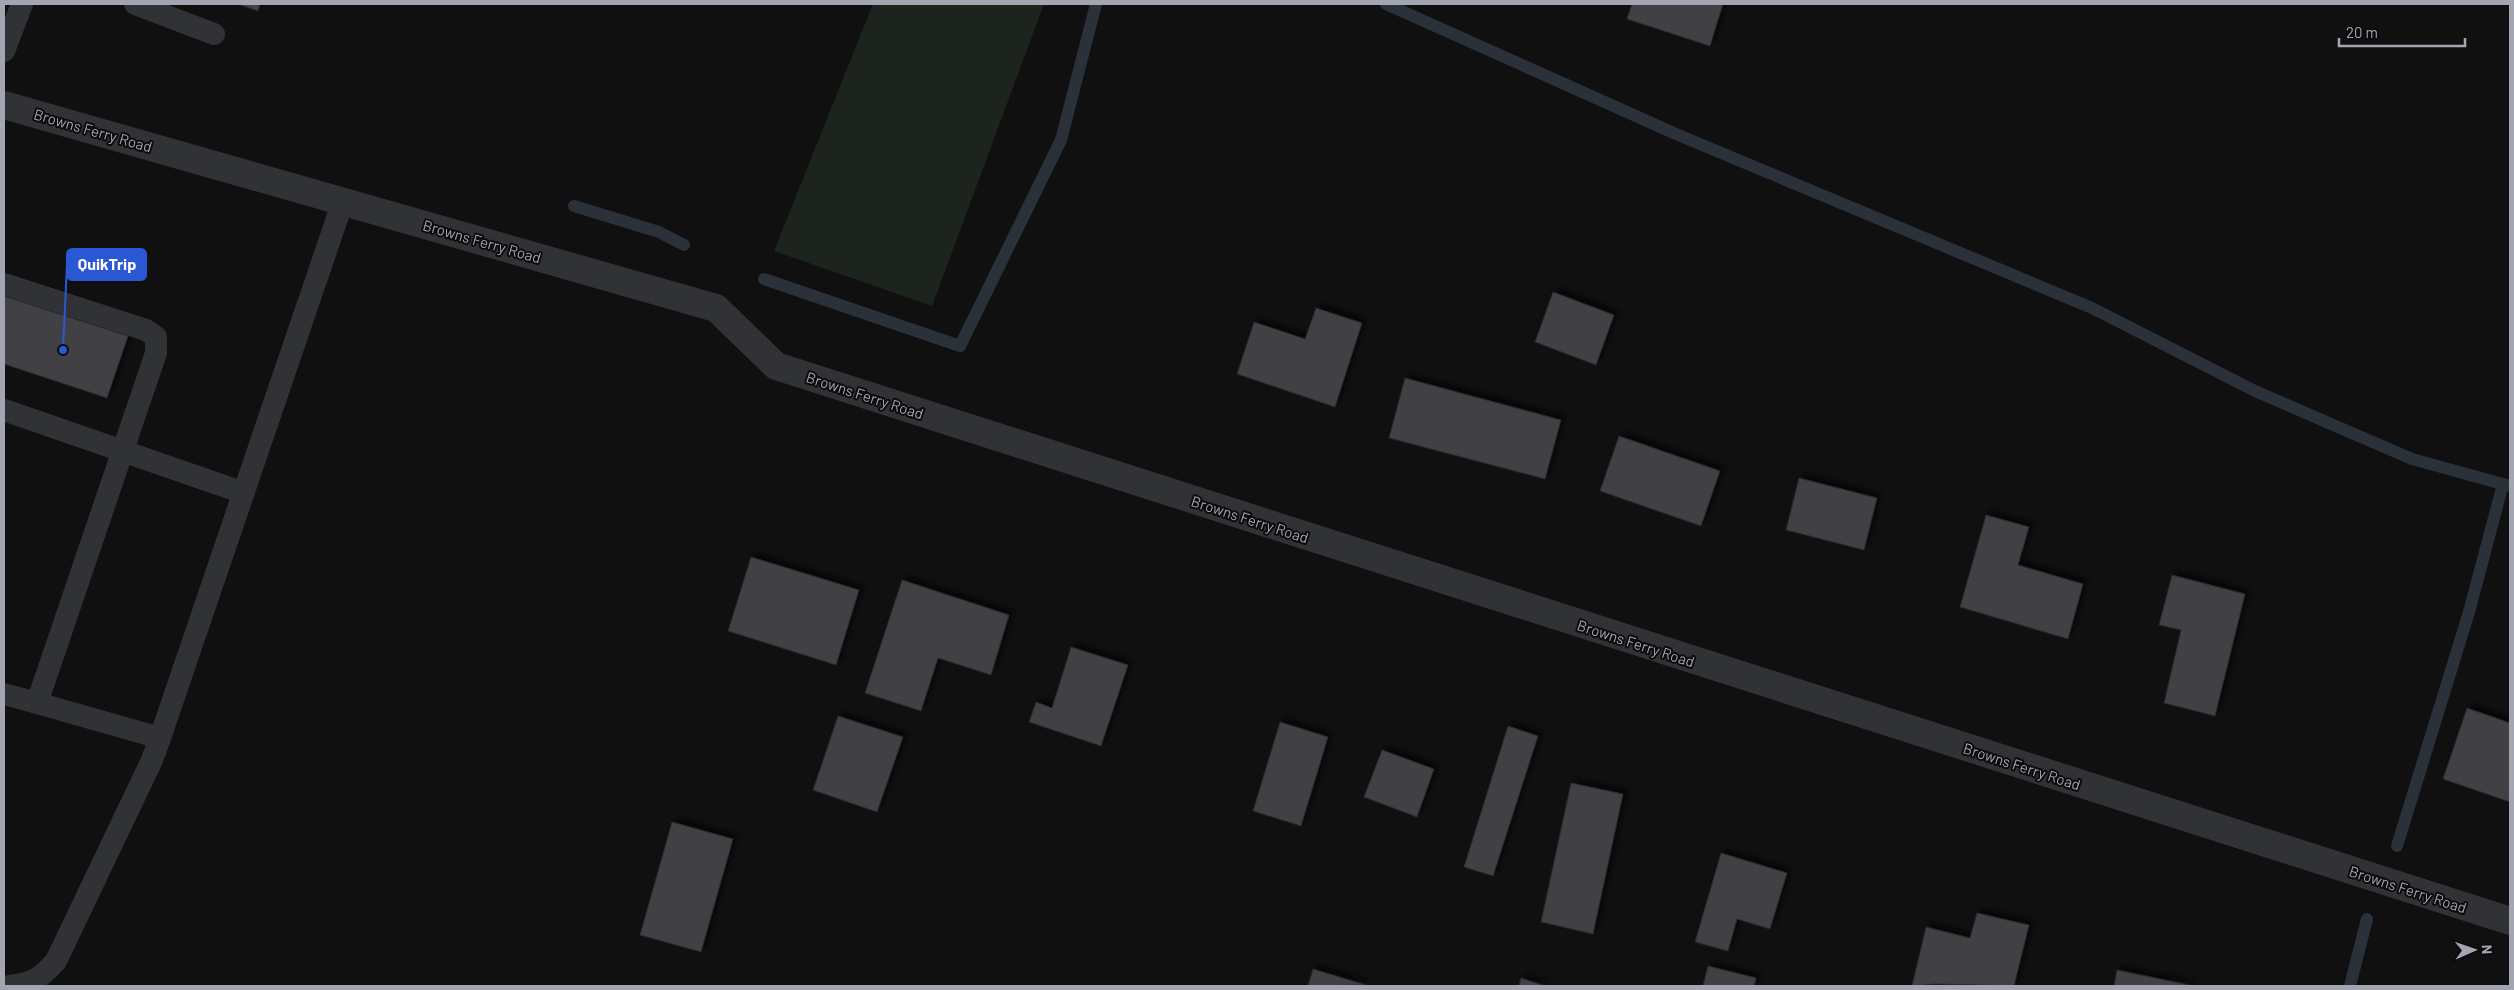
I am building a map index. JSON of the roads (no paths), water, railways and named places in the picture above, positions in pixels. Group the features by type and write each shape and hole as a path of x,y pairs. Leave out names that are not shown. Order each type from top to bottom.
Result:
{"street":[{"name":"Browns Ferry Road","path":"4,105 716,308 776,366 2510,921"}],"lane":[{"path":"4,52 22,4"},
{"path":"135,4 214,34"},
{"path":"10,986 30,983 44,975 56,961 152,760 343,201"},
{"path":"4,284 146,330 156,337 156,353 37,703"},
{"path":"4,410 244,492"},
{"path":"4,694 160,738"}],"waterway":[{"path":"764,279 960,346 1061,140 1096,4"},
{"path":"1386,4 1676,134 2092,308 2255,391 2412,459 2510,486"},
{"path":"574,206 659,232 684,245"},
{"path":"2397,846 2469,612 2503,484"},
{"path":"2350,986 2367,919"}],"place":[{"name":"QuikTrip","path":"63,350"}]}
